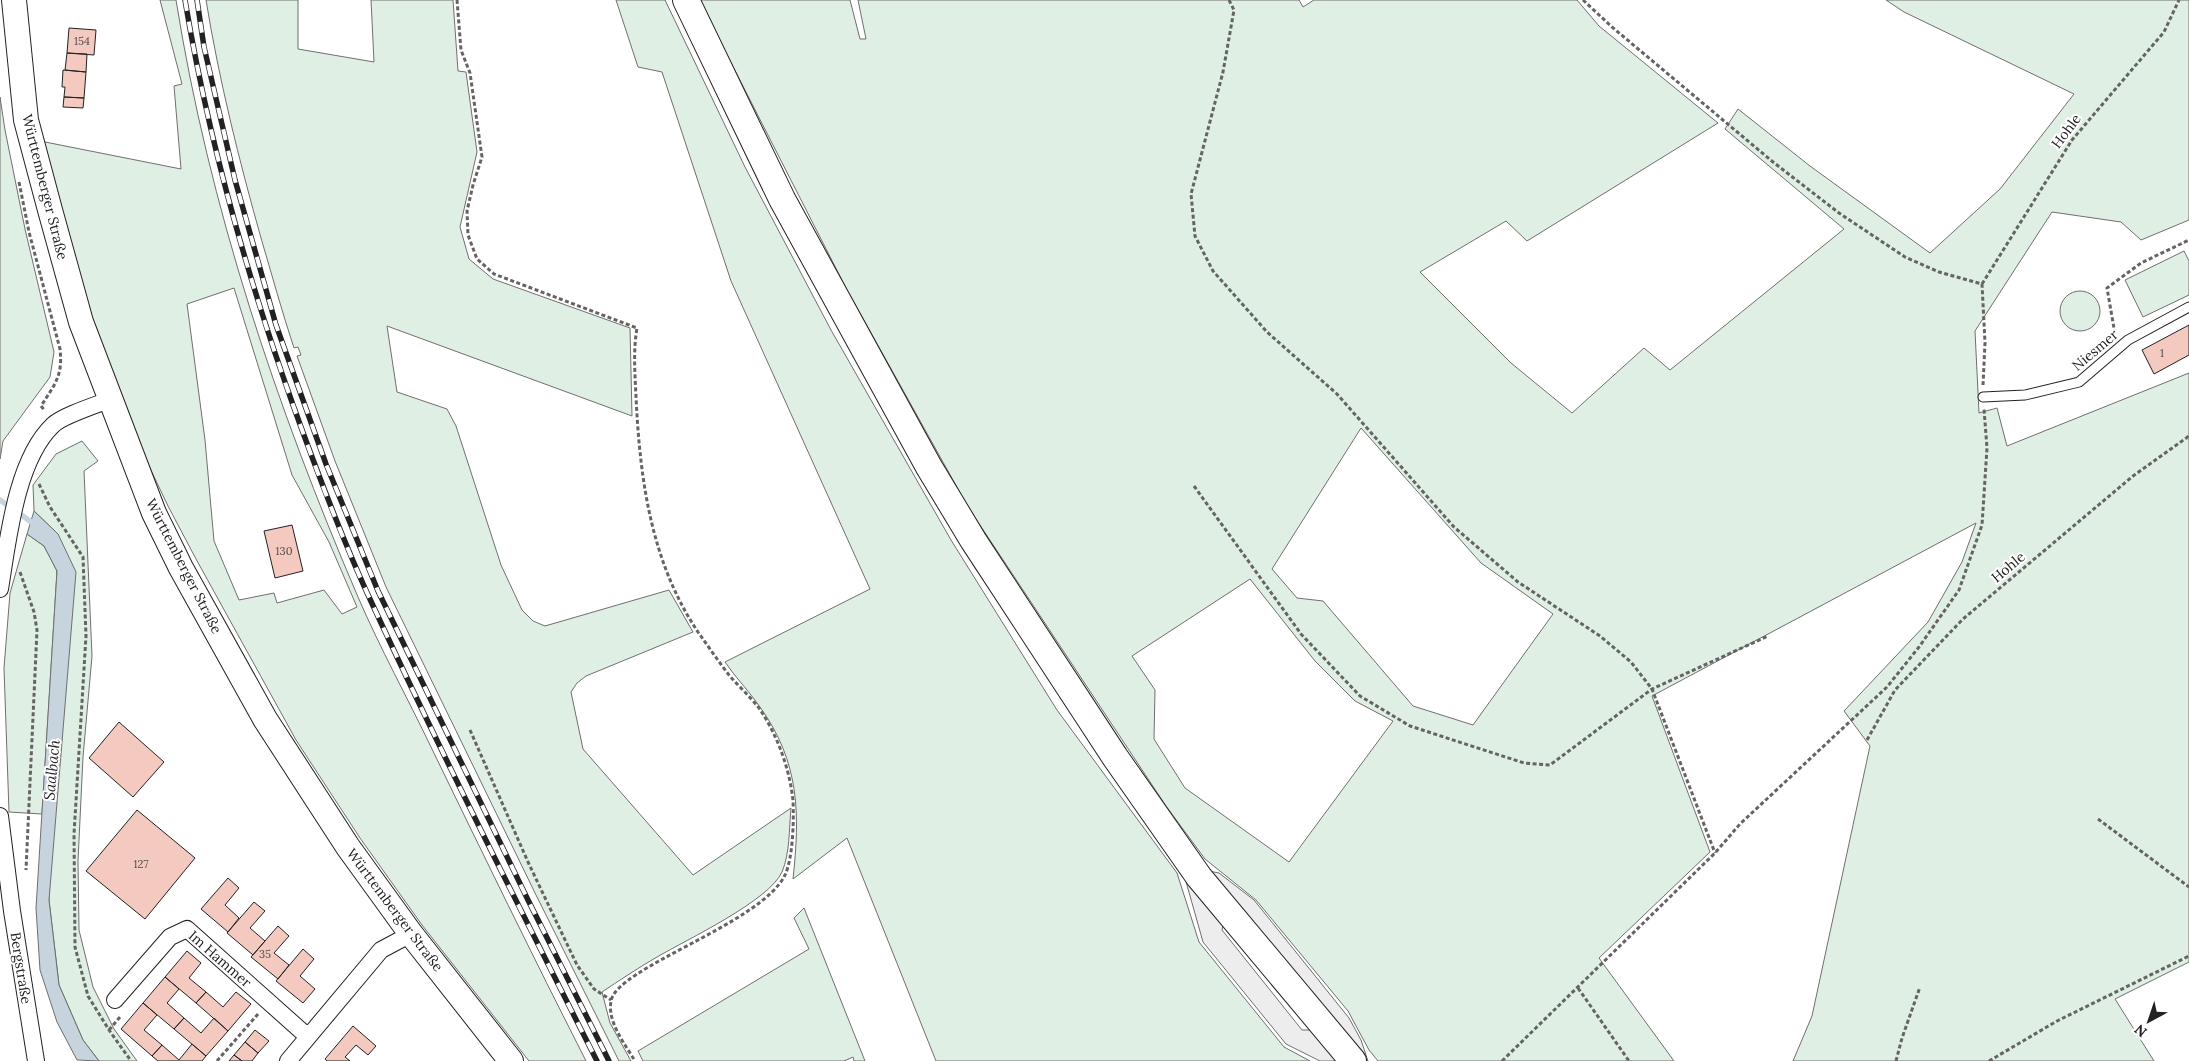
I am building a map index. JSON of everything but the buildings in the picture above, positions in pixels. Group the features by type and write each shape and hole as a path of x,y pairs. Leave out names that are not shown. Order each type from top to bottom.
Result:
{"main road":[{"name":"Württemberger Straße","path":"14,0 26,120 81,322 109,400 158,521 181,568 265,719 348,847 411,934 511,1061"},
{"path":"686,0 782,199 930,468 973,540 1115,757 1199,877 1353,1061"}],"street":[{"path":"0,589 3,550 28,461 35,448 54,424 109,400"},
{"name":"Bergstraße","path":"0,816 12,911 36,1061"},
{"name":"Im Hammer","path":"115,1000 170,937 187,929 307,1036"},
{"path":"288,1061 381,950 411,934"}],"lane":[{"name":"Niesmer","path":"1983,397 2025,395 2079,382 2128,340 2189,307"}],"path":[{"path":"457,0 461,50 470,73 482,157 467,211 468,235 474,251 478,259 494,274 637,328 634,344 637,409 646,484 657,546 667,576 697,631 728,674 763,716 782,754 789,777 793,801 792,839 786,873 777,889 734,921 640,972 618,987 611,1000 613,1020 635,1061"},
{"path":"1229,0 1234,10 1224,63 1191,194 1196,236 1213,271 1266,332 1337,394 1454,527 1518,582 1600,636 1631,662 1652,689 1714,853"},
{"path":"1502,1061 1714,853 1740,824 1887,687 1919,648 1959,590 1982,525 1987,448 1983,397 1982,284 1939,272 1905,257 1839,214 1773,162 1641,52 1583,0"},
{"name":"Hohle","path":"1982,284 2072,140 2164,32 2179,0"},
{"path":"18,176 29,232 60,349 62,366 55,383 41,406 54,424"},
{"path":"2118,348 2107,288 2141,263 2189,240"},
{"name":"Hohle","path":"1867,740 1895,690 1963,619 2134,476 2189,436"},
{"path":"28,461 50,507 83,557 86,636 74,834 75,947 88,996 108,1030 131,1061"},
{"path":"1194,486 1301,634 1360,696 1410,726 1524,763 1550,765 1652,689 1768,636"},
{"path":"3,550 24,578 37,630 26,873"},
{"path":"1887,687 1895,690"},
{"path":"470,730 528,862 577,965 594,989 611,1000"},
{"path":"2098,819 2189,887"},
{"path":"1989,1061 2057,1021 2189,956"},
{"path":"1578,988 1629,1061"},
{"path":"1896,1061 1920,988"},
{"path":"217,1061 268,1002"}],"green space":[{"path":"160,0 176,0 190,77 226,229 273,378 328,525 375,635 586,1061 529,1061 422,925 360,838 296,740 168,506 118,401 90,326 40,141 181,169 174,86 182,84","holes":["234,288 292,475 329,542 357,607 342,614 324,590 277,603 274,593 239,600 214,541 205,440 187,304"]},
{"path":"206,0 298,0 298,49 374,62 371,0 453,0 458,71 466,72 477,152 460,227 469,259 493,279 630,328 632,416 387,326 397,392 447,409 456,426 501,565 522,610 533,621 545,626 669,590 693,632 586,676 577,683 571,692 583,749 693,875 791,808 785,865 774,883 761,895 726,919 650,961 602,992 610,1023 631,1061 619,1061 536,895 386,587 335,461 297,356 301,355 298,347 294,348 261,238 230,120"},
{"path":"616,0 665,0 745,167 831,330 951,540 1057,710 1177,873 1199,942 1284,1047 1310,1061 936,1061 847,838 793,879 796,811 790,769 783,748 773,728 756,701 725,662 870,589 731,281 662,72 638,67"},
{"path":"699,0 850,0 860,39 866,39 858,0 1299,0 1303,7 1314,0 1577,0 1599,26 1718,123 1527,241 1506,221 1420,272 1511,363 1572,413 1644,348 1670,370 1844,229 1725,129 1738,109 1810,166 1930,253 2000,189 2074,94 1904,12 1886,0 2189,0 2189,220 2141,240 2121,222 2052,212 1975,331 1979,413 1997,408 2007,446 2189,373 2189,962 2115,999 2154,1061 1793,1061 1812,1016 1870,746 1844,711 1928,622 1962,562 1976,523 1652,696 1710,852 1599,958 1674,1061 1378,1061 1369,1050 1348,1011 1256,900 1205,859 1166,806 968,507 846,288","holes":["1361,428 1481,563 1553,614 1473,725 1413,706 1323,601 1297,598 1272,569","1250,579 1315,661 1355,701 1393,721 1289,862 1185,788 1154,739 1155,690 1132,656"]},
{"path":"0,97 25,229 54,352 50,377 3,441 0,459"},
{"path":"2184,251 2189,261 2189,295 2143,317 2125,280"},
{"path":"2080,291 2094,297 2100,311 2094,325 2080,331 2066,325 2060,311 2066,297"},
{"path":"82,441 98,461 84,471 92,656 83,757 78,861 79,930 93,987 114,1029 137,1061 99,1061 83,1040 59,985 49,900 58,534 34,511 33,485 56,454"},
{"path":"27,534 44,546 57,571 42,814 9,812 4,668 10,593"},
{"path":"804,908 865,1061 854,1061 853,1057 844,1061 643,1061 638,1051 809,949 794,918"}],"shaded area":[{"path":"1183,871 1224,922 1222,930 1302,1030 1314,1030 1340,1061 1320,1061 1286,1044 1203,942"},
{"path":"1209,871 1219,873 1254,900 1349,1018 1361,1040 1368,1061 1322,1008"}],"water":[{"path":"34,511 58,534 76,572 49,900 59,985 83,1040 99,1061 77,1060 57,1022 40,970 36,908 57,571 44,546 27,534"}],"waterway":[{"name":"Saalbach","path":"0,500 37,526"}],"railway":[{"path":"185,0 205,103 244,255 276,355 329,501 358,573 424,714 597,1061"},
{"path":"197,0 204,47 235,180 276,325 326,464 378,591 528,900 609,1061"}]}
